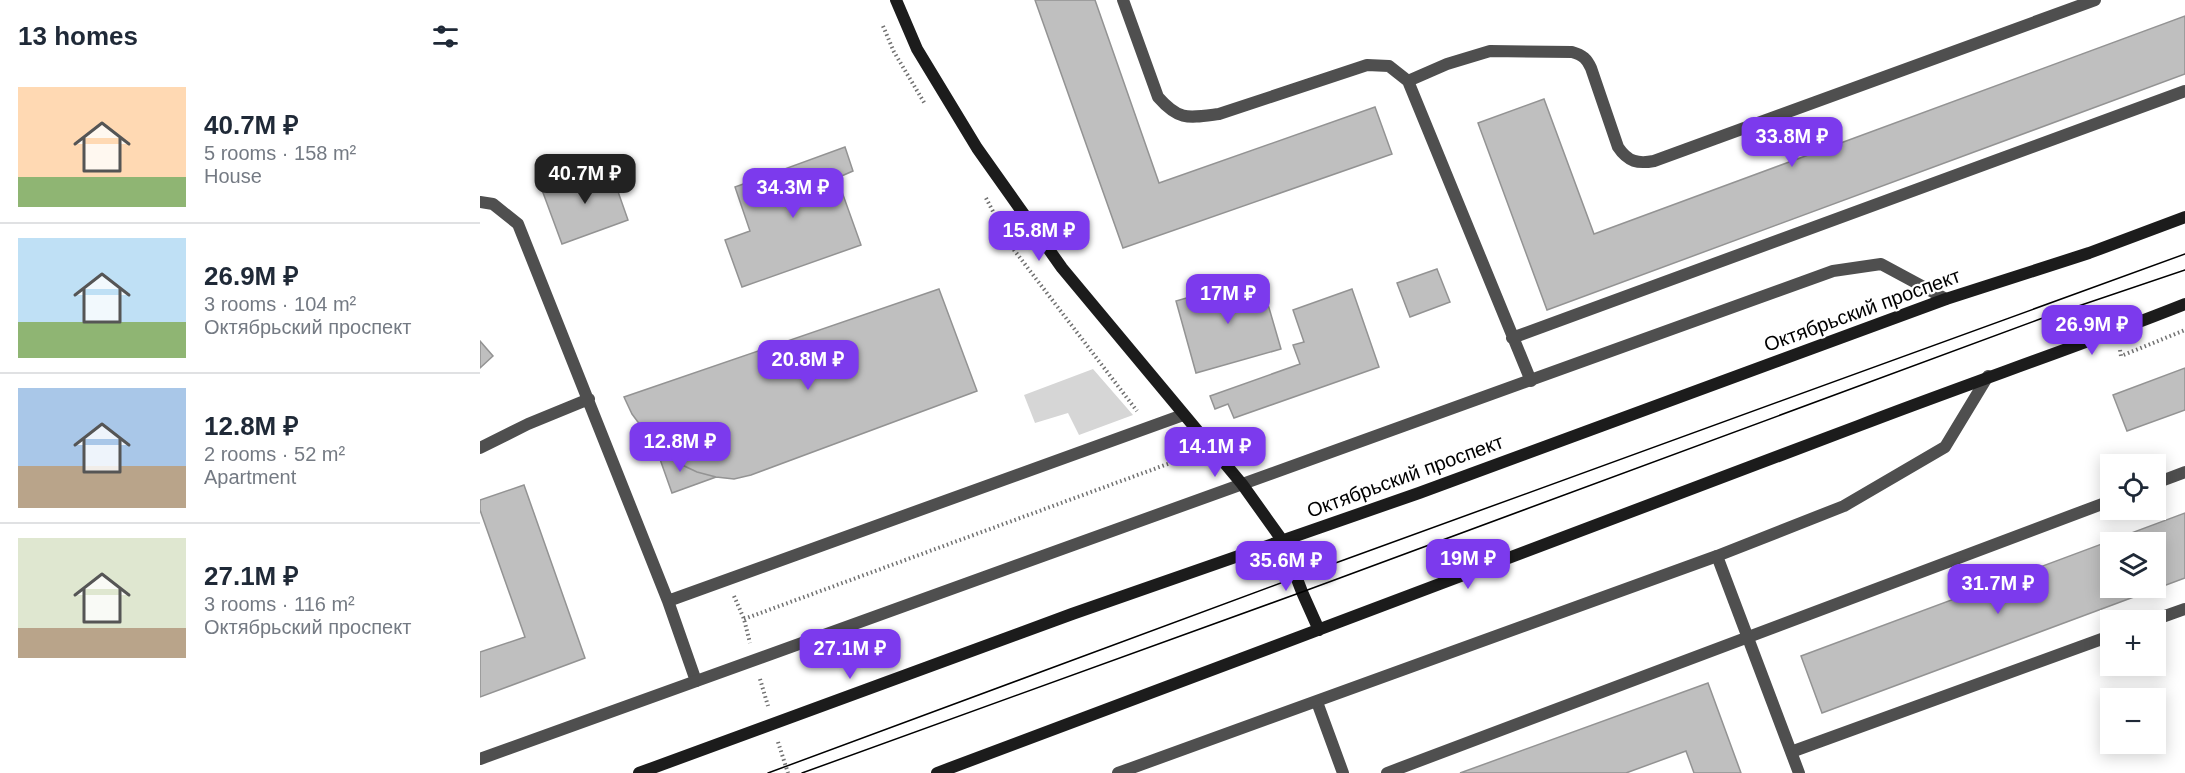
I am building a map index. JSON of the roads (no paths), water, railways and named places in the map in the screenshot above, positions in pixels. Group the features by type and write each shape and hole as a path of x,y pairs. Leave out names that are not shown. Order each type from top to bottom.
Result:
{"main road":[{"path":"896,0 917,49 978,148 1062,268 1242,484 1281,540 1320,630"},
{"name":"Октябрьский проспект","path":"639,773 1281,540 1419,493 1946,299 2089,253 2185,217"},
{"path":"937,773 1988,376 2114,332 2185,304"}],"street":[{"path":"1123,0 1158,96 1168,109 1180,116 1198,117 1219,114 1367,65 1389,66 1408,81 1531,381"},
{"path":"1408,81 1447,64 1490,51 1581,54 1591,68 1618,147 1624,156 1642,163 1654,161 2095,0"},
{"path":"1512,338 2185,91"},
{"path":"480,202 493,204 518,224 668,602 696,681"},
{"path":"480,759 1833,271 1881,264 1946,299"},
{"path":"1118,773 1717,556 1844,506 1945,447 1988,376"},
{"path":"480,448 528,424 588,399"},
{"path":"668,602 1183,414"},
{"path":"2166,479 2185,472"},
{"path":"1387,773 2100,505"},
{"path":"1717,556 1750,638 1799,773"},
{"path":"2166,616 2185,609"},
{"path":"1791,752 2100,640"},
{"path":"1317,702 1343,773"}],"tram line":[{"path":"768,773 1297,577 2185,254"},
{"path":"802,773 1302,592 2040,319 2185,270"}]}
